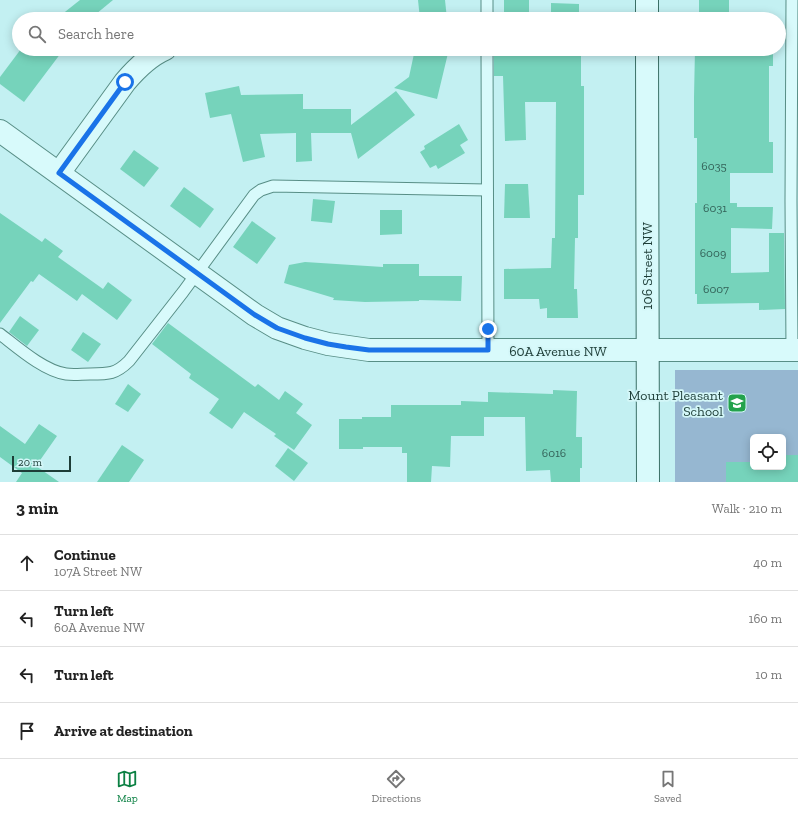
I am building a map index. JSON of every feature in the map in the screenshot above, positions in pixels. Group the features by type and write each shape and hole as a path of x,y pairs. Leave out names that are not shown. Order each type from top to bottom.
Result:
{"street":[{"path":"647,0 647,12"},
{"path":"59,173 134,71 154,56"},
{"name":"106 Street NW","path":"647,56 648,482"},
{"name":"60A Avenue NW","path":"0,131 196,274 255,315 277,328 305,338 328,344 369,350 795,350"}],"lane":[{"path":"487,0 487,12"},
{"path":"792,0 795,350"},
{"path":"487,56 488,350"},
{"path":"0,334 41,364 65,374 106,374 115,372 129,361 254,195 261,190 273,186 487,190"}],"shaded area":[{"name":"Mount Pleasant School","path":"675,370 798,370 798,482 675,482"}],"building":[{"path":"80,0 113,0 98,12 65,12"},
{"path":"418,0 445,0 446,12 419,12"},
{"path":"504,0 529,0 529,12 504,12"},
{"path":"699,0 729,0 729,12 699,12"},
{"path":"551,3 579,4 579,12 551,12"},
{"path":"16,56 59,56 24,102 0,84 0,77"},
{"path":"414,56 447,56 437,99 394,88 409,77"},
{"path":"494,56 581,56 581,86 584,86 584,195 578,195 578,238 575,238 574,289 577,289 578,318 547,318 547,308 540,309 539,299 504,299 504,269 551,268 552,238 555,238 556,102 525,102 526,140 505,141 503,76 494,76"},
{"path":"695,56 773,56 773,66 769,66 769,142 773,142 773,173 730,173 730,203 737,203 737,207 773,207 772,229 731,228 731,273 769,272 769,233 784,233 785,309 759,310 759,303 697,304 697,294 695,294 695,203 697,203 697,138 694,138"},
{"path":"239,86 241,95 303,94 303,109 351,109 351,125 396,91 415,115 358,159 351,133 311,133 312,161 296,162 296,133 260,134 265,157 243,162 231,114 210,118 205,93"},
{"path":"459,124 468,140 460,145 465,153 438,169 436,165 430,168 420,152 425,149 424,146"},
{"path":"134,150 159,168 144,187 120,169"},
{"path":"505,184 528,184 530,218 504,218"},
{"path":"184,187 214,209 200,228 170,206"},
{"path":"313,199 335,201 332,223 311,221"},
{"path":"380,210 402,210 402,234 380,235"},
{"path":"0,213 42,242 45,238 63,251 58,257 103,289 108,282 132,300 117,320 82,294 77,301 39,274 33,282 31,281 0,323"},
{"path":"252,221 276,238 257,264 233,247"},
{"path":"305,262 383,267 383,264 419,264 419,276 462,276 461,301 419,300 365,302 333,300 334,298 284,283 289,265"},
{"path":"20,316 39,330 27,346 9,332"},
{"path":"168,323 255,387 258,384 279,400 285,391 303,404 296,413 312,425 294,450 274,436 276,434 244,412 232,429 209,413 219,399 189,378 191,374 152,344"},
{"path":"83,332 101,344 88,362 71,350"},
{"path":"128,384 141,394 128,412 115,404"},
{"path":"553,390 577,391 576,437 582,437 582,468 580,468 580,482 551,482 550,470 526,471 525,417 484,417 484,436 451,436 450,467 432,466 431,482 407,482 407,453 402,453 402,447 363,447 363,449 339,449 339,419 391,417 391,405 461,405 461,401 488,402 488,392 553,394"},
{"path":"39,424 57,436 36,466 59,482 16,482 22,473 0,457 0,426 25,444"},
{"path":"122,445 144,460 129,482 97,482"},
{"path":"288,448 308,463 294,481 275,466"},
{"path":"786,455 798,455 798,482 726,482 726,462 750,462 750,470 786,470"}],"place":[{"name":"Mount Pleasant School","path":"737,403"}],"route":[{"path":"125,82 59,173 196,274 255,315 277,328 305,338 328,344 369,350 488,350 488,329"}]}
